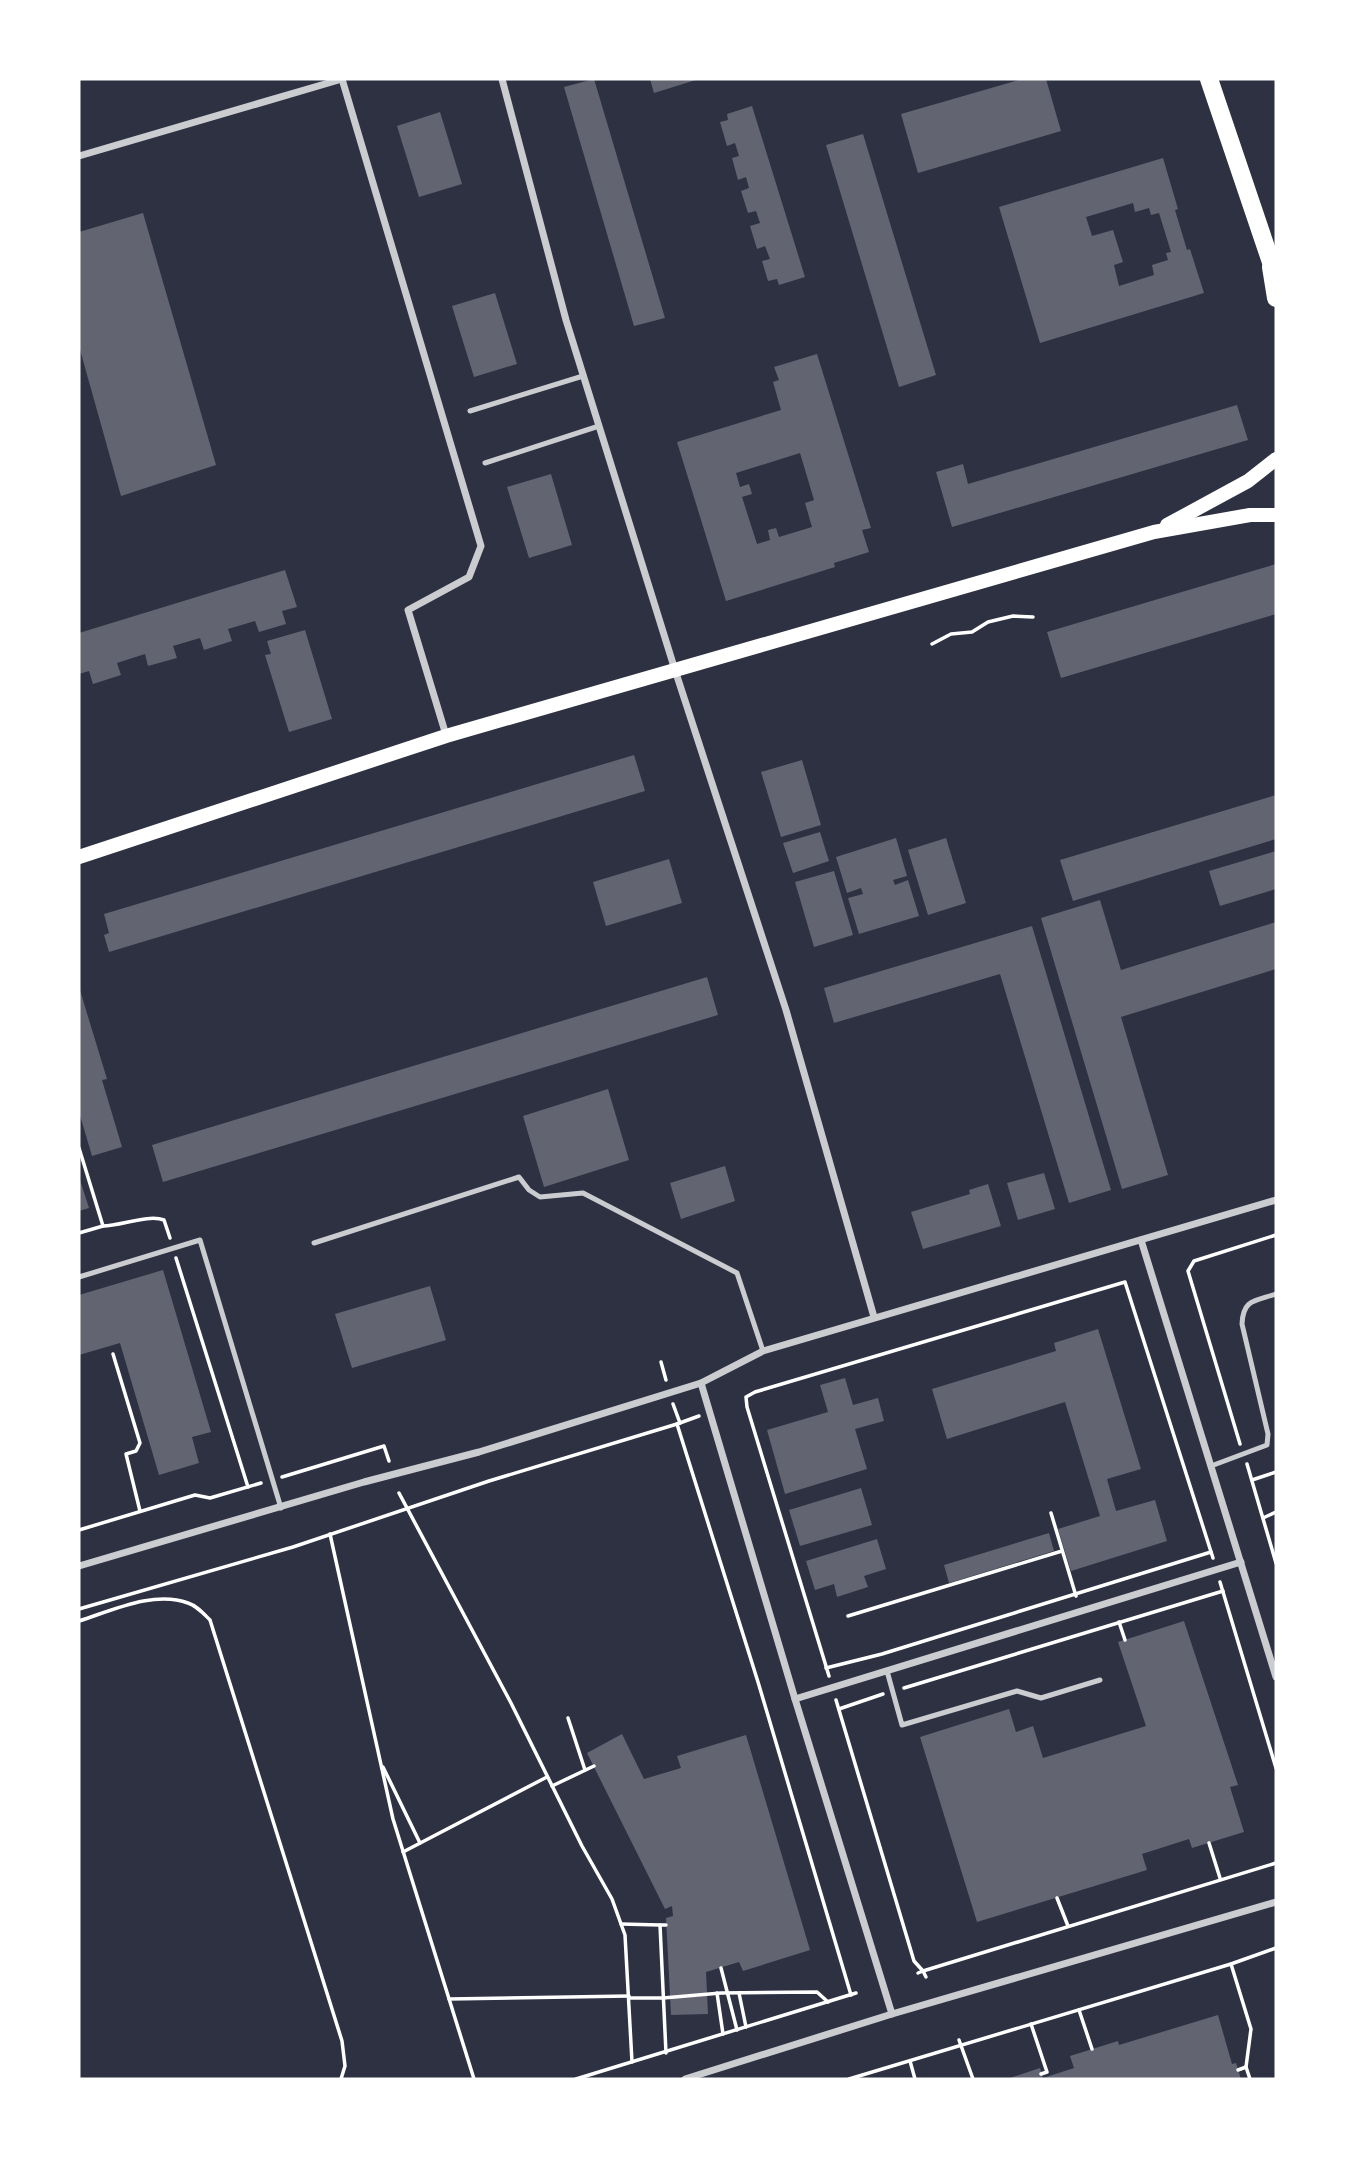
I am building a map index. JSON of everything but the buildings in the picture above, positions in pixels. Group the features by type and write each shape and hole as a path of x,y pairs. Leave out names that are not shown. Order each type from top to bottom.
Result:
{"main road":[{"path":"1209,79 1274,272 1276,299"},
{"path":"1154,532 1248,481 1276,459"},
{"path":"79,857 446,736 1154,532 1250,515 1276,515"}],"street":[{"path":"79,156 342,79 349,112 481,546 469,577 408,610 446,736"},
{"path":"502,79 566,320 675,670 786,1010 874,1317"},
{"path":"79,1566 364,1482 479,1452 701,1383 763,1351 1276,1200"},
{"path":"1141,1240 1276,1677"},
{"path":"701,1383 794,1699 892,2014"},
{"path":"794,1699 1241,1562"},
{"path":"685,2079 892,2014 1276,1902"}],"lane":[{"path":"470,411 583,376"},
{"path":"485,463 599,426"},
{"path":"314,1243 519,1177 540,1198 583,1194 737,1273 763,1351"},
{"path":"79,1277 200,1240 281,1508"},
{"path":"1211,1466 1267,1445 1268,1434 1242,1324 1242,1311 1248,1303 1276,1294"},
{"path":"887,1671 902,1725 1017,1691 1041,1698 1100,1680"}],"path":[{"path":"932,644 951,634 972,632 988,622 1013,616 1034,617"},
{"path":"79,1148 103,1226"},
{"path":"79,1233 157,1217 164,1220 248,1487"},
{"path":"1276,1235 1194,1261 1188,1271 1276,1563"},
{"path":"1125,1282 1217,1569 1276,1768"},
{"path":"79,1530 140,1511 125,1454 136,1451 139,1443 113,1354"},
{"path":"661,1362 667,1383"},
{"path":"673,1402 851,1995"},
{"path":"79,1609 330,1534 700,1415"},
{"path":"384,1446 389,1461"},
{"path":"1252,1480 1276,1472"},
{"path":"399,1493 612,1899 625,1935 632,2062"},
{"path":"1263,1518 1276,1512"},
{"path":"1051,1513 1080,1611"},
{"path":"330,1534 380,1762 403,1852 474,2079"},
{"path":"848,1616 1062,1551"},
{"path":"826,1668 883,1654 1211,1552"},
{"path":"839,1709 1223,1591"},
{"path":"79,1621 138,1603 165,1599 187,1602 210,1620 342,2041 345,2066 341,2079"},
{"path":"1119,1622 1125,1640"},
{"path":"568,1718 585,1770"},
{"path":"380,1762 421,1843"},
{"path":"552,1786 594,1766"},
{"path":"403,1852 547,1776"},
{"path":"1209,1843 1220,1879"},
{"path":"1057,1898 1068,1926"},
{"path":"621,1924 666,1925"},
{"path":"660,1925 666,2053"},
{"path":"849,2079 1276,1948"},
{"path":"1231,1964 1251,2029 1245,2067 1250,2079"},
{"path":"721,1968 737,2030"},
{"path":"918,1973 923,1971 926,1977"},
{"path":"449,1999 663,1998 717,1993 817,1992 828,2002"},
{"path":"717,1993 723,2034"},
{"path":"739,1993 746,2027"},
{"path":"576,2079 856,1993"},
{"path":"1079,2010 1092,2049"},
{"path":"1031,2024 1046,2072 1041,2074"},
{"path":"959,2040 973,2079"},
{"path":"910,2061 915,2079"},
{"path":"1238,2070 1245,2067"}]}
